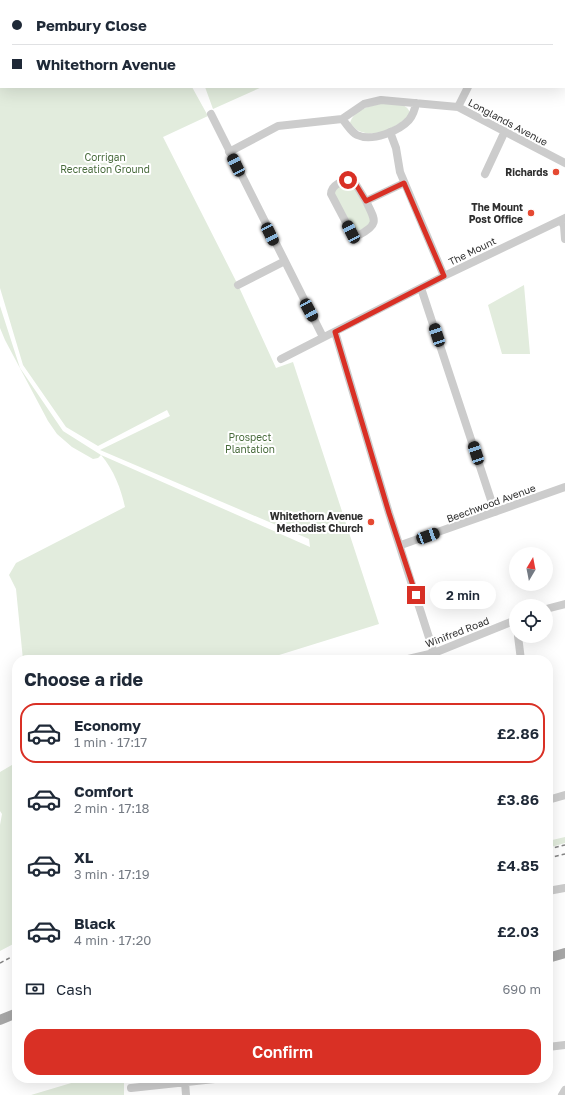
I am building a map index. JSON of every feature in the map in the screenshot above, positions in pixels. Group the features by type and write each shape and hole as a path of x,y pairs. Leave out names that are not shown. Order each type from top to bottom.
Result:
{"main road":[{"path":"553,957 565,953"},
{"path":"0,1020 12,1015"}],"street":[{"path":"458,107 468,88"},
{"name":"Longlands Avenue","path":"229,152 278,126 342,119 364,104 381,100 458,107 565,163"},
{"path":"342,119 357,135 366,137 390,132 410,119 416,103"},
{"path":"211,114 323,337"},
{"path":"390,132 396,148 400,172 404,183 444,276"},
{"path":"485,174 505,132"},
{"path":"351,180 355,183 366,201 374,220 374,225 372,228 359,235 354,235 331,194 331,191 333,187 340,183 351,180"},
{"path":"366,201 404,183"},
{"path":"563,219 565,239"},
{"name":"The Mount","path":"281,359 444,276 563,219"},
{"path":"238,285 284,262"},
{"path":"422,288 495,512"},
{"path":"335,332 389,513 401,545 435,655"},
{"name":"Beechwood Avenue","path":"401,545 565,487"},
{"path":"553,608 565,604"},
{"name":"Winifred Road","path":"437,655 509,623"},
{"path":"519,643 520,655"},
{"path":"553,799 565,795"},
{"path":"553,890 565,888"},
{"path":"553,1046 565,1045"},
{"path":"131,1088 164,1083"},
{"path":"184,1083 186,1095"},
{"path":"562,1095 565,1090"}],"green space":[{"path":"0,88 193,88 208,116 163,137 238,285 276,368 293,362 379,624 279,655 23,655 16,589 9,575 16,563 125,507 110,467 101,455 310,547 309,539 100,450 170,416 167,410 98,446 66,427 23,365 0,288"},
{"path":"205,88 260,88 213,109"},
{"path":"383,103 403,105 410,113 394,127 380,132 365,133 354,128 350,123 355,114 359,111"},
{"path":"351,182 373,221 372,224 356,232 334,194 335,188"},
{"path":"524,285 530,354 502,354 488,305"},
{"path":"0,306 20,368 63,431 101,455 98,458 93,459 72,447 57,434 48,421 5,340 0,328"},
{"path":"12,765 12,945 0,951 0,825 2,814 0,811 0,772"},
{"path":"565,837 565,843 553,847 553,840"},
{"path":"71,1083 124,1083 124,1095 31,1095"}],"railway":[{"path":"553,848 565,845"},
{"path":"553,857 565,854"},
{"path":"0,963 12,957"}],"place":[{"name":"Richards","path":"556,172"},
{"name":"The Mount Post Office","path":"531,213"},
{"name":"Whitethorn Avenue Methodist Church","path":"371,522"}],"route":[{"path":"348,180 355,183 366,201 404,183 444,276 335,332 389,513 401,545 416,595"}],"park label":[{"name":"Corrigan Recreation Ground","path":"105,162"},
{"name":"Prospect Plantation","path":"250,442"}]}
